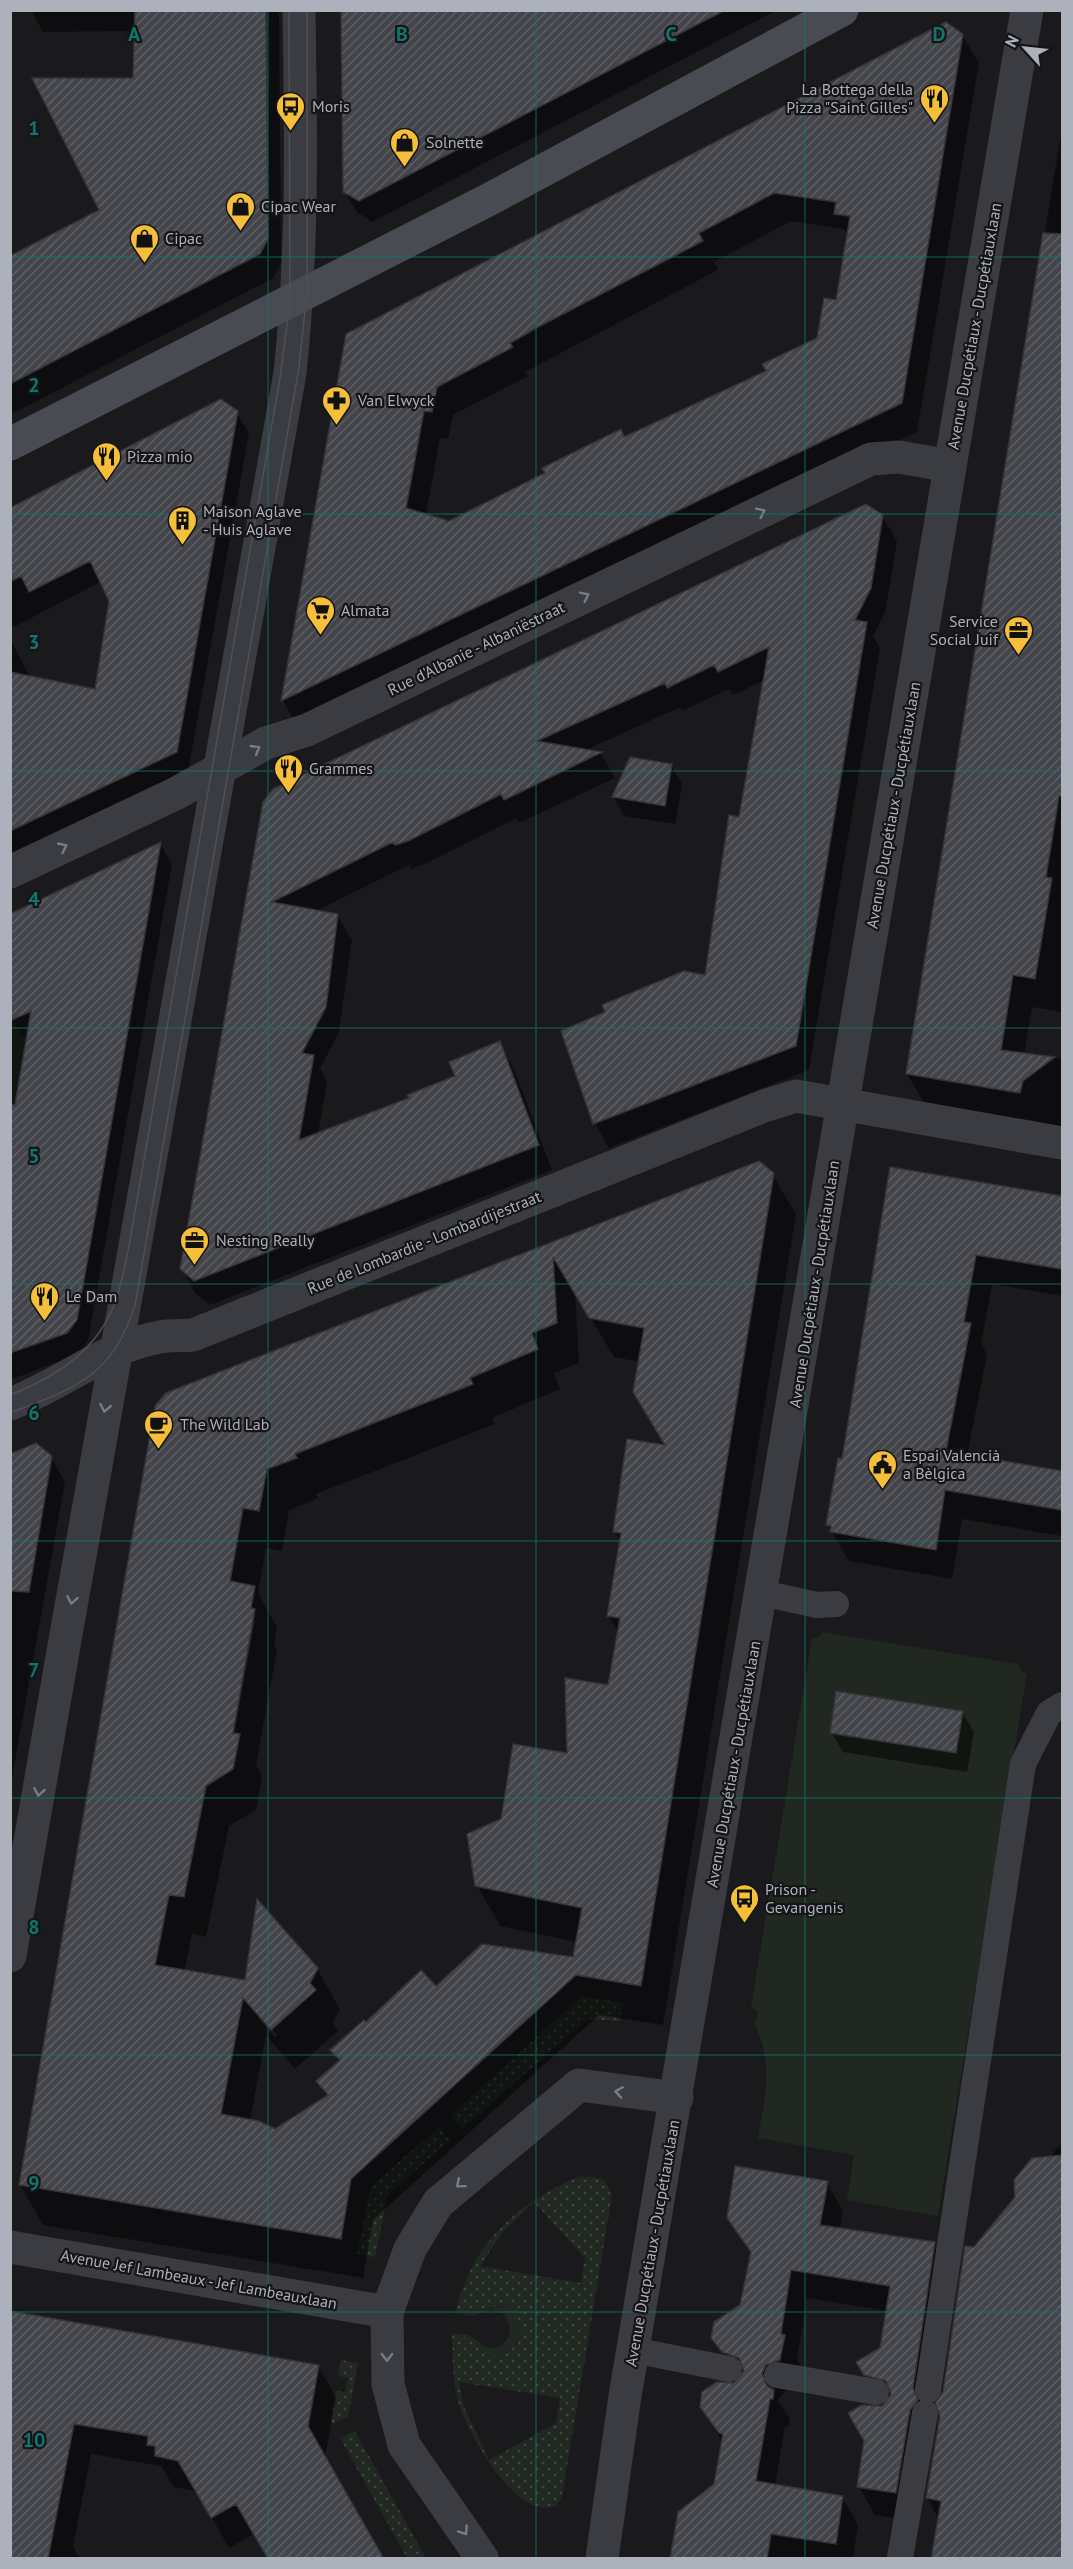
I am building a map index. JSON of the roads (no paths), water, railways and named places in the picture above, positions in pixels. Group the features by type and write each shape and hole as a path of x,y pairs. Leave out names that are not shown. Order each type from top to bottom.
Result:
{"main road":[{"path":"10,444 488,200 842,10"}],"street":[{"path":"10,1956 116,1350 222,769 290,373 298,297 301,150 299,10"},
{"name":"Avenue Ducpétiaux - Ducpétiauxlaan","path":"602,2559 633,2350 1027,10"},
{"name":"Rue d'Albanie - Albaniëstraat","path":"10,872 177,794 266,743 307,730 871,459 899,457 950,466"},
{"name":"Rue de Lombardie - Lombardijestraat","path":"10,1404 43,1391 116,1350 160,1337 193,1335 764,1106 796,1096 1062,1143"},
{"path":"482,2559 404,2445 388,2384 387,2312 410,2249 438,2203 579,2085 677,2098"},
{"name":"Avenue Jef Lambeaux - Jef Lambeauxlaan","path":"10,2247 387,2312"}],"lane":[{"path":"762,1593 817,1605 836,1604"},
{"path":"900,2559 1023,1764 1050,1713 1062,1705"},
{"path":"633,2350 729,2369"},
{"path":"777,2374 876,2392"}],"tram line":[{"path":"10,1395 60,1370 87,1347 99,1333 116,1300 129,1246 280,378 290,302 289,10"},
{"path":"10,1413 73,1387 89,1377 115,1349 135,1305 299,367 307,292 307,10"}],"place":[{"name":"La Bottega della Pizza \"Saint Gilles\"","path":"934,124"},
{"name":"Moris","path":"291,132"},
{"name":"Solnette","path":"405,168"},
{"name":"Cipac Wear","path":"240,232"},
{"name":"Cipac","path":"144,264"},
{"name":"Van Elwyck","path":"337,426"},
{"name":"Pizza mio","path":"106,482"},
{"name":"Maison Aglave - Huis Aglave","path":"182,546"},
{"name":"Almata","path":"320,636"},
{"name":"Service Social Juif","path":"1019,656"},
{"name":"Grammes","path":"288,794"},
{"name":"Nesting Really","path":"195,1266"},
{"name":"Le Dam","path":"45,1322"},
{"name":"The Wild Lab","path":"159,1450"},
{"name":"Espai Valencià a Bèlgica","path":"882,1490"},
{"name":"Prison - Gevangenis","path":"744,1924"}]}
